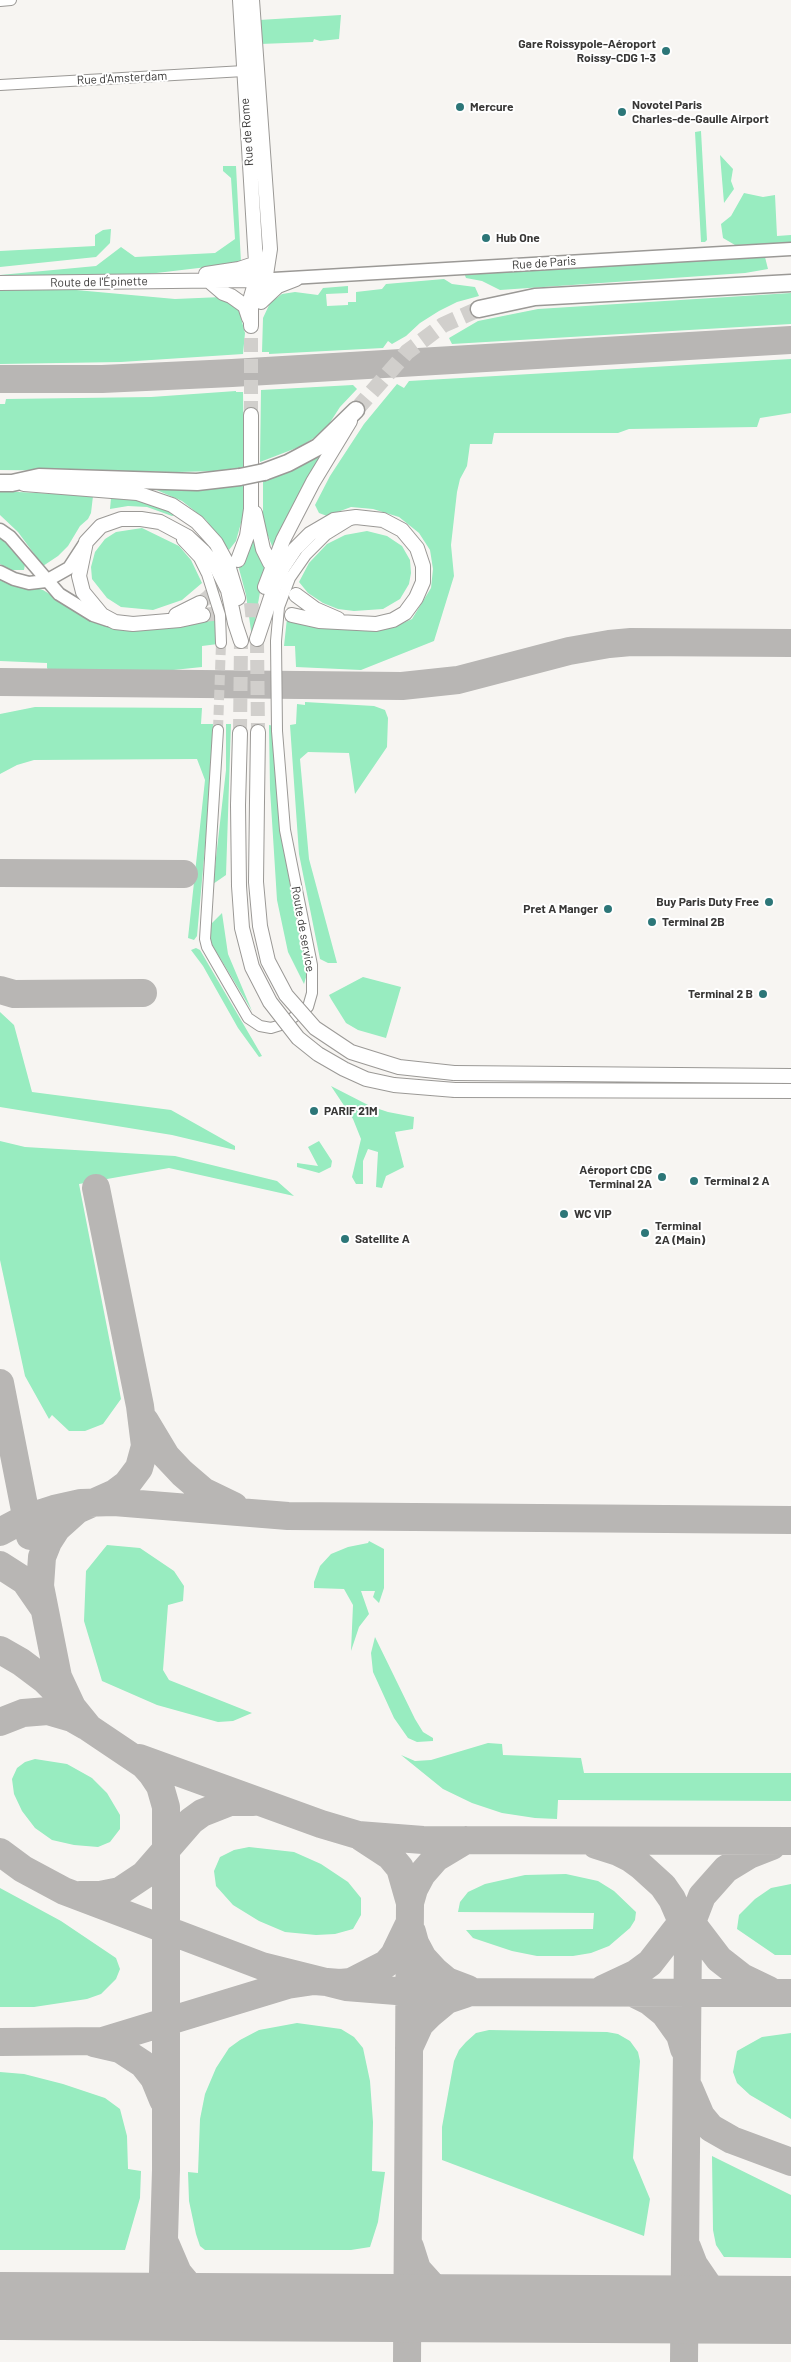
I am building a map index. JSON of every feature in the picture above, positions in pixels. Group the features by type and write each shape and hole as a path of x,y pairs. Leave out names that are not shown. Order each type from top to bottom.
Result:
{"main road":[{"name":"Rue de Rome","path":"240,0 256,263 261,280"},
{"name":"Rue de Rome","path":"252,0 270,259 261,280"},
{"path":"256,263 270,259"},
{"name":"Route de l'Épinette","path":"204,281 207,274 239,269 256,263"},
{"name":"Rue de Paris","path":"251,326 262,301 278,286 296,278"},
{"path":"251,326 251,297 261,280"},
{"name":"Route de l'Épinette","path":"0,283 261,280"},
{"name":"Rue de Paris","path":"261,280 262,301"},
{"path":"204,281 245,306 251,326"},
{"path":"479,309 535,297 791,282"},
{"path":"6,483 39,477 246,482 318,447 356,410"},
{"path":"292,615 319,621 376,624 393,620 405,613 416,598 423,582 423,566 417,548 402,530 383,520 356,517 334,520 310,534 294,549 274,588 258,639 265,588 283,540 313,482 356,410"},
{"path":"238,560 247,536 246,482 251,415"},
{"path":"246,482 256,525 270,563"},
{"path":"6,483 137,493 172,505 197,522 216,543 228,565 236,588 241,641 228,590 217,568 188,537 160,522 122,519 101,526 86,542 79,576 84,592 102,615 115,622 133,624 158,622 189,610 201,609"},
{"path":"296,595 315,609 335,618 356,623"},
{"path":"258,732 256,882 260,926 268,961 286,995 309,1021 351,1052 399,1067 454,1073 791,1076"},
{"path":"240,733 239,886 242,928 252,967 270,1002 298,1038 318,1054 366,1079 394,1085 455,1090 791,1091"}],"street":[{"path":"0,1 11,0"},
{"name":"Rue d'Amsterdam","path":"0,85 244,71"},
{"name":"Rue de Paris","path":"261,280 791,249"},
{"name":"Route de service","path":"218,730 205,939 248,1018 260,1026 271,1028 284,1024 308,1007 312,993 312,965 285,830 277,721 276,641 279,607 290,578 306,555 326,535 356,517"},
{"path":"160,522 192,550 207,574 220,615 221,643"},
{"path":"0,530 10,537 59,594 93,615 115,622"},
{"path":"0,572 14,579 29,582 46,581 69,568 86,542"}],"green space":[{"path":"341,15 339,39 320,41 314,39 313,42 260,44 259,20"},
{"path":"701,131 707,240 705,242 701,242 695,132"},
{"path":"720,155 733,169 731,181 734,189 724,203"},
{"path":"223,166 236,166 241,263 131,276 0,275 96,266 121,247 135,257 215,253 235,239 231,178 223,171"},
{"path":"744,193 763,197 775,195 777,236 791,235 791,243 735,245 723,238 721,224 731,216"},
{"path":"111,229 110,243 96,257 0,267 0,251 95,246 95,235 103,230"},
{"path":"765,257 768,269 745,273 500,290 482,281 466,278 464,273"},
{"path":"444,279 452,284 475,287 479,296 457,302 439,311 420,323 406,336 392,344 388,341 383,348 269,354 269,352 262,352 263,318 270,303 282,294 295,292 318,295 323,288 348,286 348,293 326,294 327,306 348,305 348,302 356,302 356,292 382,289 386,284"},
{"path":"0,289 65,289 175,299 222,297 241,310 245,333 243,354 121,362 0,364"},
{"path":"791,293 791,324 452,344 449,338 478,321 538,309"},
{"path":"791,359 791,413 760,418 757,427 629,429 618,433 494,433 492,444 470,444 467,466 460,479 457,492 451,545 454,576 434,641 361,670 296,667 295,646 284,646 287,618 396,626 412,619 431,588 433,569 430,550 419,533 399,517 373,509 351,507 327,516 319,513 315,505 330,476 364,424 397,384 404,388 409,381"},
{"path":"353,385 357,389 340,407 329,424 314,438 299,447 260,462 261,390"},
{"path":"243,392 244,467 217,471 177,472 0,470 0,404 5,404 6,399 151,397"},
{"path":"330,444 274,551 263,523 263,478"},
{"path":"245,482 244,512 236,541 229,550 206,520 182,501 152,488"},
{"path":"0,491 93,496 91,513 88,519 80,526 68,546 58,556 43,566 18,532 0,515"},
{"path":"111,498 137,500 158,506 175,515 172,516 147,507 128,506 110,509"},
{"path":"142,528 179,546 191,560 202,583 182,600 153,610 121,607 107,598 92,579 91,567 95,552 105,539 116,532"},
{"path":"367,531 387,536 402,546 410,560 411,573 409,584 400,599 383,609 354,611 338,609 323,603 308,593 299,582 309,563 327,544 345,535"},
{"path":"254,534 267,566 263,575 252,638 246,595 238,565"},
{"path":"0,535 22,558 25,564 24,570 11,570 0,564"},
{"path":"0,578 43,590 92,620 158,629 216,619 218,644 202,646 202,667 58,682 47,668 47,663 0,661"},
{"path":"305,702 374,706 385,710 388,718 387,747 355,794 349,753 308,752 300,759 309,859 337,963 328,963 320,959 299,854 290,725 296,724 297,704 305,705"},
{"path":"35,707 202,708 201,724 213,724 211,780 197,936 194,940 188,938 205,780 197,759 34,760 17,765 0,774 0,714"},
{"path":"226,724 231,724 226,875 213,884 226,770"},
{"path":"269,725 274,726 279,818 307,974 304,984 288,952 277,900 270,789"},
{"path":"222,913 228,954 252,1011 211,943 209,926"},
{"path":"196,948 200,950 262,1056 259,1057 238,1028 203,966 191,950"},
{"path":"363,977 401,987 386,1038 358,1030 346,1023 329,995"},
{"path":"0,1012 14,1025 32,1092 171,1110 235,1146 235,1150 172,1135 0,1107"},
{"path":"331,1086 370,1106 414,1117 413,1129 395,1132 404,1167 386,1176 382,1188 376,1187 378,1152 368,1149 363,1161 363,1184 356,1184 352,1177 361,1139 353,1119"},
{"path":"0,1141 25,1147 175,1156 277,1181 294,1196 169,1168 79,1184 121,1399 103,1424 85,1431 69,1431 52,1415 49,1419 25,1376 0,1260"},
{"path":"319,1141 332,1161 331,1167 319,1173 297,1167 297,1163 318,1166 308,1147"},
{"path":"369,1541 384,1549 384,1588 379,1603 373,1597 375,1591 361,1591 369,1614 359,1627 351,1651 353,1605 344,1589 314,1588 314,1582 320,1566 331,1554 348,1547 368,1543"},
{"path":"107,1545 140,1548 174,1571 184,1586 183,1601 168,1605 163,1670 169,1680 252,1713 233,1721 218,1722 157,1705 102,1681 84,1621 86,1571"},
{"path":"375,1637 415,1719 423,1732 433,1738 433,1741 417,1742 408,1738 394,1718 373,1672 371,1653"},
{"path":"488,1743 502,1744 503,1755 581,1758 584,1773 791,1773 791,1801 558,1800 557,1819 535,1818 502,1813 472,1803 443,1789 401,1755 415,1761 431,1760"},
{"path":"35,1759 67,1764 92,1778 107,1793 120,1815 120,1829 110,1842 98,1847 74,1845 52,1840 35,1828 22,1811 14,1794 12,1779 17,1768 25,1762"},
{"path":"249,1847 294,1852 321,1864 348,1882 361,1898 361,1915 353,1929 335,1934 316,1935 285,1932 259,1921 233,1905 216,1886 214,1871 220,1857 234,1850"},
{"path":"566,1874 598,1881 614,1891 636,1912 635,1920 630,1928 609,1946 591,1953 573,1956 537,1956 512,1951 473,1938 466,1930 593,1929 594,1913 458,1912 460,1902 468,1892 485,1884 525,1875"},
{"path":"791,1884 791,1955 775,1955 737,1929 739,1915 755,1899 771,1888"},
{"path":"0,1888 61,1921 116,1958 120,1969 116,1979 101,1994 87,1999 34,2007 0,2007"},
{"path":"297,2023 341,2029 354,2037 363,2048 370,2081 373,2122 372,2171 385,2172 378,2222 370,2247 351,2250 205,2250 200,2246 196,2234 189,2201 188,2172 198,2173 200,2119 205,2094 216,2068 229,2048 259,2030"},
{"path":"489,2030 607,2032 618,2034 630,2041 638,2052 640,2061 633,2158 650,2199 644,2236 442,2160 442,2127 454,2061 459,2050 476,2033"},
{"path":"791,2033 791,2119 750,2095 737,2083 733,2072 737,2051 762,2037"},
{"path":"0,2072 24,2074 63,2084 105,2098 120,2109 127,2136 128,2169 141,2171 140,2198 125,2250 0,2250"},
{"path":"712,2156 791,2195 791,2258 724,2257 716,2245 713,2230"}],"taxiway":[{"path":"0,379 102,379 232,373 791,340"},
{"path":"0,682 402,686 458,680 569,651 609,644 631,642 791,643"},
{"path":"0,873 184,874"},
{"path":"0,990 14,994 143,993"},
{"path":"96,1188 140,1406 145,1446 139,1468 127,1484 115,1493 77,1510 57,1528 48,1542 42,1557 40,1586 58,1677 72,1707 89,1728 144,1765 160,1786 166,1807 166,2170 162,2307"},
{"path":"0,1383 30,1536"},
{"path":"145,1421 166,1456 182,1473 203,1491 234,1506"},
{"path":"0,1532 26,1518 54,1509 81,1503 114,1502 288,1516 791,1520"},
{"path":"0,1565 25,1581 43,1607"},
{"path":"0,1650 21,1662 45,1680 66,1701"},
{"path":"0,1722 23,1713 48,1711 72,1718 86,1726"},
{"path":"139,1758 321,1824 358,1835 423,1840 791,1841"},
{"path":"80,1895 100,1895 120,1891 144,1875 191,1821 202,1813 230,1802 253,1802"},
{"path":"361,1837 390,1856 400,1868 410,1903 407,2362"},
{"path":"410,1903 414,1889 422,1874 436,1858 466,1840"},
{"path":"596,1845 630,1858 663,1886 672,1899 682,1922 686,1945"},
{"path":"684,2362 688,1939 702,1896 726,1869 749,1855 772,1846"},
{"path":"0,1852 23,1869 64,1891 262,1966 346,1987 409,1992 791,1993"},
{"path":"684,1913 719,1959 742,1977 769,1990"},
{"path":"603,1989 635,1974 650,1963 689,1913"},
{"path":"0,2042 103,2041 287,1985 314,1981 351,1982 386,1964 394,1955 408,1926"},
{"path":"412,1932 415,1943 423,1958 435,1971 447,1981 468,1989"},
{"path":"631,1992 649,2001 665,2014 680,2035 684,2049"},
{"path":"409,2048 420,2024 429,2015 447,2000 465,1994"},
{"path":"94,2043 120,2049 143,2064 154,2078 163,2100"},
{"path":"689,2088 701,2116 711,2128 732,2140 791,2162"},
{"path":"166,2245 178,2273 188,2285 211,2297 241,2307"},
{"path":"410,2247 417,2269 435,2289 451,2298 487,2309"},
{"path":"687,2247 694,2265 709,2287 732,2300 750,2306 774,2310"}],"runway":[{"path":"0,2306 791,2310"}],"tunnel":[{"path":"356,410 407,352 443,325 479,309"},
{"path":"251,326 251,415"},
{"path":"200,603 208,597 229,573"},
{"path":"203,615 248,610 272,611 292,615"},
{"path":"257,639 258,732"},
{"path":"240,733 241,641"},
{"path":"218,730 221,643"}],"place":[{"name":"Gare Roissypole-Aéroport Roissy-CDG 1-3","path":"666,51"},
{"name":"Mercure","path":"460,107"},
{"name":"Novotel Paris Charles-de-Gaulle Airport","path":"622,112"},
{"name":"Hub One","path":"486,238"},
{"name":"Buy Paris Duty Free","path":"769,902"},
{"name":"Pret A Manger","path":"608,909"},
{"name":"Terminal 2B","path":"652,922"},
{"name":"Terminal 2 B","path":"763,994"},
{"name":"PARIF 21M","path":"314,1111"},
{"name":"Aéroport CDG Terminal 2A","path":"662,1177"},
{"name":"Terminal 2 A","path":"694,1181"},
{"name":"WC VIP","path":"564,1214"},
{"name":"Terminal 2A (Main)","path":"645,1233"},
{"name":"Satellite A","path":"345,1239"}]}
